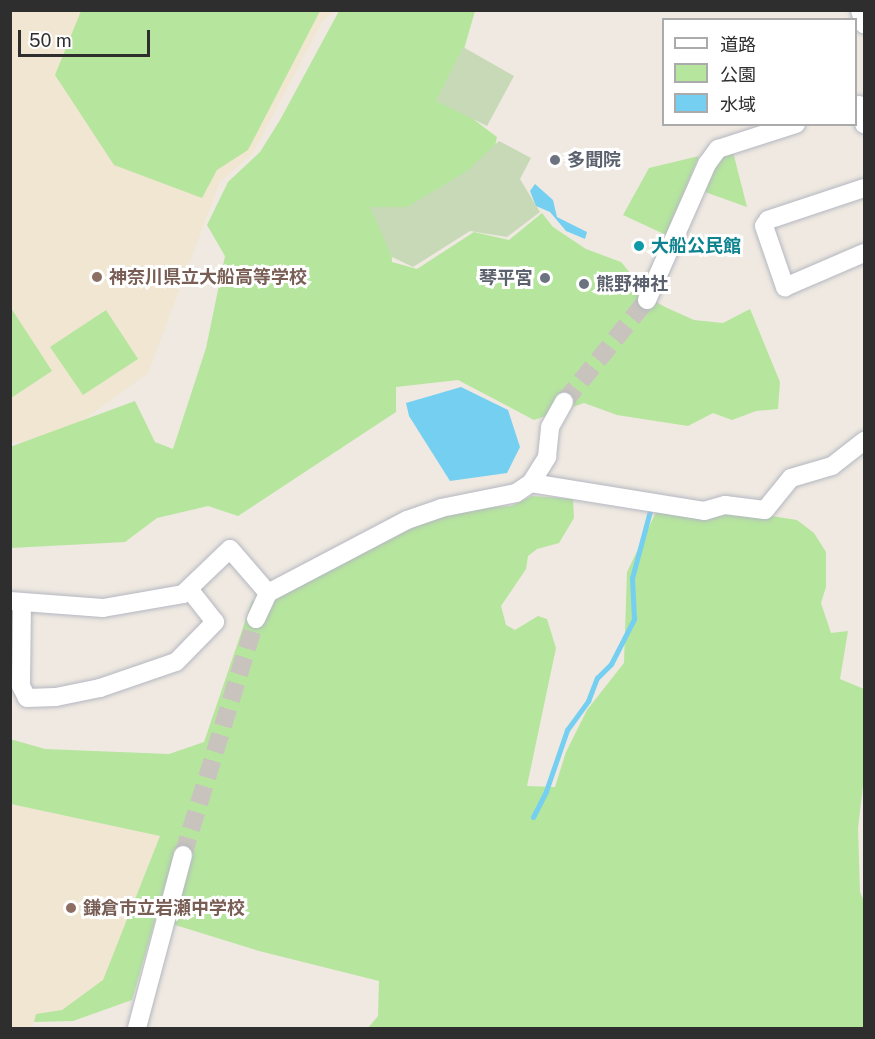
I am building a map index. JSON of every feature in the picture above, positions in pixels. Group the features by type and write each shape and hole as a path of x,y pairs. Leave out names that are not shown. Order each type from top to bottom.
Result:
{"street":[{"path":"860,10 864,24"},
{"path":"859,104 864,124"},
{"path":"647,300 707,164 718,149 790,126"},
{"path":"864,188 768,220 764,226 785,287 864,253"},
{"path":"256,619 268,593 407,520 441,508 516,493 531,483 547,457 550,427 564,402"},
{"path":"531,483 704,511 725,506 765,510 791,478 832,466 864,441"},
{"path":"189,589 215,622 176,662 100,688 56,697 27,698 16,686 16,602 104,608 183,594 230,549 268,593"},
{"path":"137,1029 183,855"}],"shaded area":[{"name":"神奈川県立大船高等学校","path":"10,11 335,11 323,20 253,153 220,182 148,373 68,431 27,444 10,441"},
{"name":"鎌倉市立岩瀬中学校","path":"11,804 160,836 103,980 62,1010 36,1014 32,1028 11,1028"}],"green space":[{"path":"81,10 320,11 248,150 217,170 202,198 114,165 55,75"},
{"path":"339,11 475,11 449,101 497,137 493,156 391,229 392,262 417,269 474,232 509,240 542,213 553,227 586,249 621,262 653,300 665,307 694,320 723,323 750,309 780,382 778,409 756,411 732,420 713,413 688,426 617,415 584,403 534,420 458,380 396,387 396,412 238,516 208,506 157,518 125,542 11,548 10,447 135,401 155,442 173,449 206,348 225,256 207,225 228,182 260,152 280,120"},
{"path":"463,47 514,76 487,126 436,101"},
{"path":"499,141 531,158 520,179 540,212 507,237 470,231 413,267 392,257 370,207 407,207 467,171"},
{"path":"733,152 747,207 705,192 720,156"},
{"path":"699,156 666,235 623,215 649,168"},
{"path":"11,308 52,371 10,398"},
{"path":"106,310 138,359 83,395 50,347"},
{"path":"532,496 573,499 574,518 559,543 537,549 528,556 526,569 501,606 506,625 515,630 538,616 547,619 556,648 527,786 555,787 566,752 587,710 624,663 627,572 659,506 732,510 797,520 814,533 826,552 826,587 821,603 831,633 848,631 840,679 864,689 864,777 858,828 860,892 864,901 864,1028 368,1028 378,1016 379,981 259,951 172,924 188,869 172,861 132,1000 73,1021 34,1022 36,1014 62,1010 103,980 160,836 11,804 10,739 45,749 169,754 204,742 252,601 269,598 415,525 467,509 511,506"}],"water":[{"path":"535,184 553,200 557,217 587,232 585,239 566,231 550,212 536,206 530,191"},
{"path":"461,387 508,410 520,447 507,473 450,481 409,416 406,403"}],"waterway":[{"path":"533,817 546,791 567,730 588,701 597,678 611,664 634,619 632,578 650,511"}],"tunnel":[{"path":"564,402 647,300"},
{"path":"183,855 256,619"}],"place":[{"name":"多聞院","path":"555,160"},
{"name":"大船公民館","path":"639,246"},
{"name":"神奈川県立大船高等学校","path":"97,277"},
{"name":"琴平宮","path":"545,278"},
{"name":"熊野神社","path":"584,284"},
{"name":"鎌倉市立岩瀬中学校","path":"71,908"}]}
